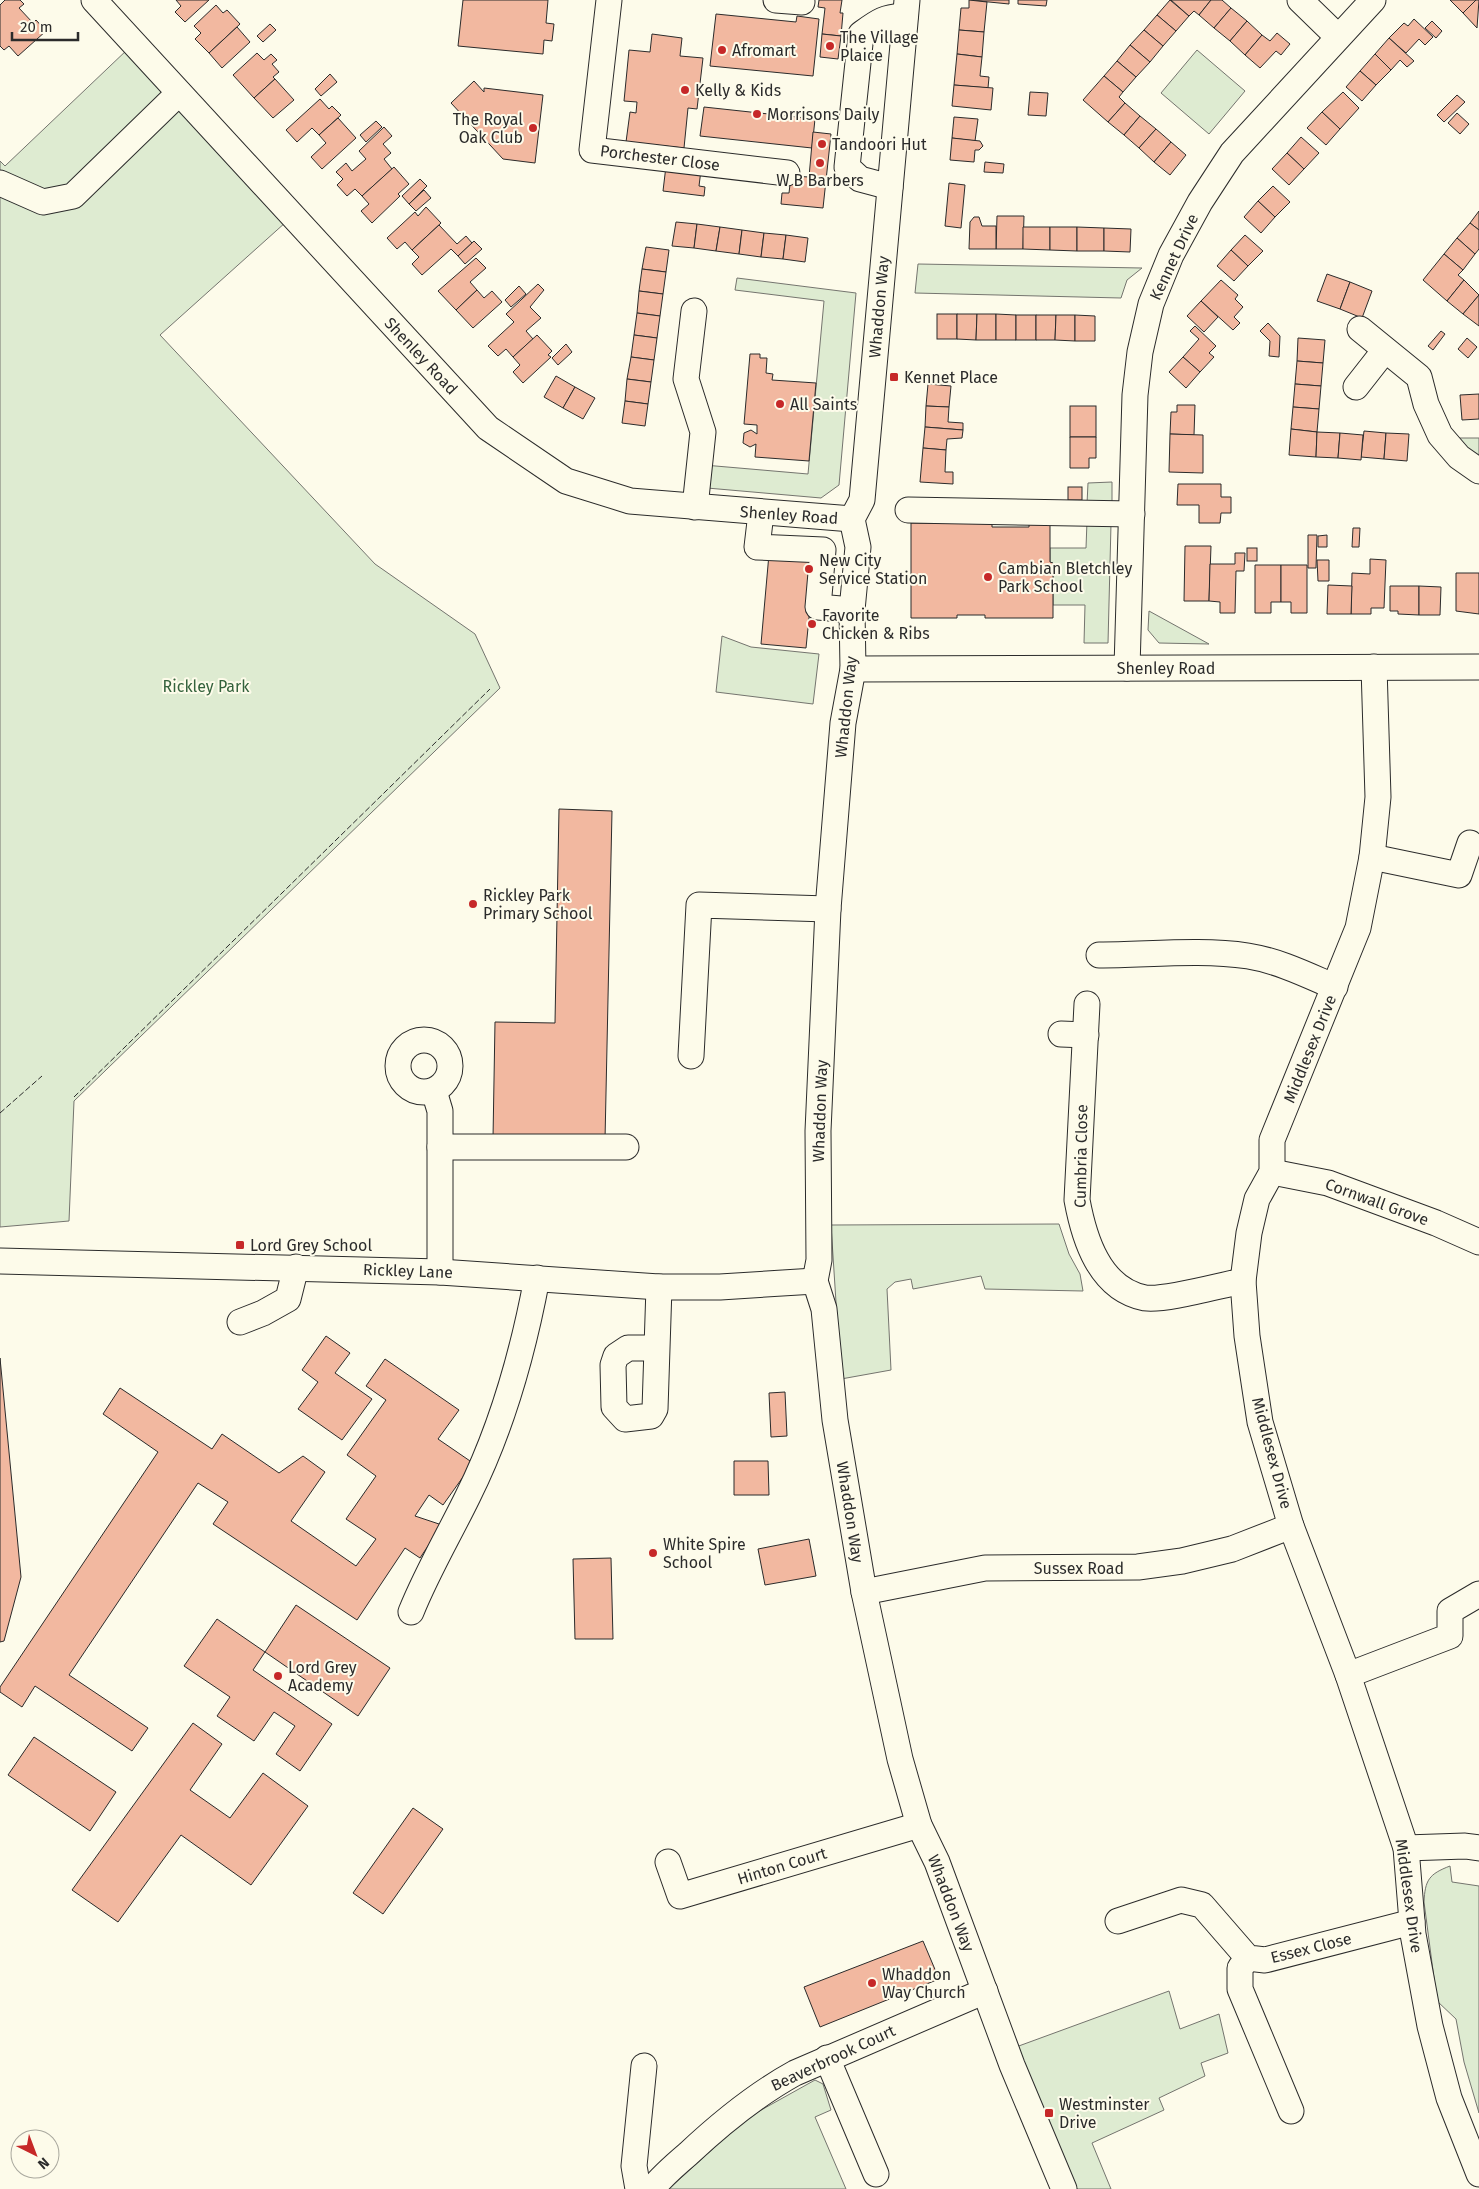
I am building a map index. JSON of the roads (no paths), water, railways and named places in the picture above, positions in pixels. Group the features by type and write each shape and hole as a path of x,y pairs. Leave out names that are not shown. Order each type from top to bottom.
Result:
{"street":[{"name":"Shenley Road","path":"94,0 488,428 566,481 630,500 761,513 852,519"},
{"name":"Porchester Close","path":"609,0 592,150 787,173"},
{"path":"776,0 802,2"},
{"path":"1300,0 1338,37"},
{"name":"Kennet Drive","path":"1127,668 1135,395 1140,352 1151,304 1171,255 1200,202 1232,153 1373,0"},
{"path":"890,187 860,179 847,167 861,34 878,21 893,16 906,8"},
{"name":"Whaddon Way","path":"906,8 862,500 852,519 858,547 852,610 853,669 843,723 828,909 818,1131 819,1260 814,1281 824,1309 835,1420 864,1592 900,1759 919,1825 937,1862 1012,2065 1064,2189"},
{"path":"0,183 43,202 73,196 180,93"},
{"path":"694,311 686,379 703,432 695,507"},
{"path":"1360,329 1419,377 1426,404 1440,435 1459,458 1479,471"},
{"path":"1356,387 1385,350"},
{"path":"908,510 1132,514"},
{"path":"761,513 757,547 823,550 818,607 852,610"},
{"name":"Middlesex Drive","path":"1374,667 1378,797 1372,858 1358,928 1272,1140 1272,1172 1257,1199 1249,1233 1243,1281 1247,1336 1260,1422 1291,1526 1348,1675 1406,1848 1412,1922 1430,2026 1449,2098 1479,2174"},
{"name":"Shenley Road","path":"853,669 1479,667"},
{"path":"1372,858 1459,875 1470,843"},
{"path":"691,1056 699,905 828,909"},
{"path":"1099,955 1222,954 1249,956 1282,964 1335,987"},
{"name":"Cumbria Close","path":"1087,1004 1077,1200 1082,1225 1097,1263 1112,1279 1127,1290 1145,1298 1162,1298 1243,1281"},
{"path":"1061,1034 1086,1035"},
{"path":"434,1091 440,1111 440,1272"},
{"path":"440,1147 626,1147"},
{"name":"Cornwall Grove","path":"1272,1172 1328,1183 1479,1242"},
{"name":"Rickley Lane","path":"0,1261 440,1272 659,1287 720,1287 814,1281"},
{"path":"240,1322 263,1313 288,1299 296,1267"},
{"path":"411,1612 469,1495 485,1458 513,1382 528,1328 537,1278"},
{"path":"656,1348 659,1287"},
{"name":"Sussex Road","path":"864,1592 985,1568 1138,1567 1182,1561 1232,1549 1291,1526"},
{"path":"1348,1675 1450,1636 1450,1611 1479,1594"},
{"name":"Hinton Court","path":"668,1862 680,1896 919,1825"},
{"path":"1406,1848 1465,1846 1479,1848"},
{"name":"Essex Close","path":"1118,1921 1181,1900 1202,1905 1248,1958 1265,1960 1412,1922"},
{"path":"1248,1958 1240,1968 1240,1989 1291,2110"},
{"name":"Beaverbrook Court","path":"652,2189 735,2112 768,2087 827,2058 984,1991"},
{"path":"827,2058 876,2174"},
{"path":"638,2189 634,2166 644,2066"}],"place":[{"name":"The Village Plaice","path":"830,46"},
{"name":"Afromart","path":"722,50"},
{"name":"Kelly & Kids","path":"685,90"},
{"name":"Morrisons Daily","path":"757,114"},
{"name":"The Royal Oak Club","path":"533,128"},
{"name":"Tandoori Hut","path":"822,144"},
{"name":"W B Barbers","path":"820,163"},
{"name":"Kennet Place","path":"894,377"},
{"name":"All Saints","path":"780,404"},
{"name":"New City Service Station","path":"809,569"},
{"name":"Cambian Bletchley Park School","path":"988,577"},
{"name":"Favorite Chicken & Ribs","path":"812,624"},
{"name":"Rickley Park Primary School","path":"473,904"},
{"name":"Lord Grey School","path":"240,1245"},
{"name":"White Spire School","path":"653,1553"},
{"name":"Lord Grey Academy","path":"278,1676"},
{"name":"Whaddon Way Church","path":"872,1983"},
{"name":"Westminster Drive","path":"1049,2113"}],"park label":[{"name":"Rickley Park","path":"206,686"}]}
